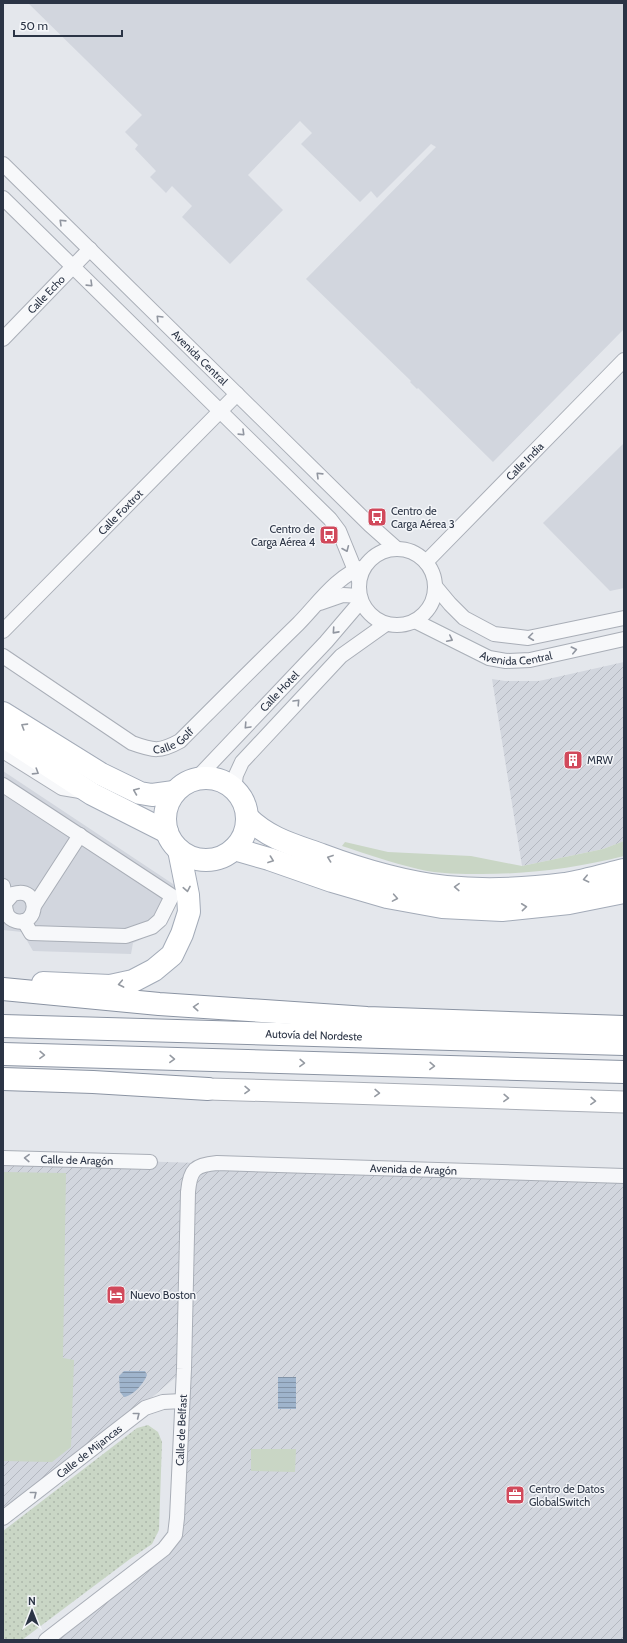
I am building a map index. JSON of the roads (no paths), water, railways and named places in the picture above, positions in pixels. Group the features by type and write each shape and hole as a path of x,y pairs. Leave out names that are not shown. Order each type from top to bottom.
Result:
{"main road":[{"path":"3,713 101,774 140,793 152,794 174,792"},
{"path":"3,736 92,794 167,832"},
{"path":"209,778 222,781 234,788 241,796 246,806 247,817 246,829 241,840 234,849 216,859 203,860 190,857 179,850 172,842 167,832 165,818 167,804 174,792 184,784 196,779 209,778"},
{"path":"247,817 256,826 276,839 331,859 394,877 446,887 503,889 565,884 624,870"},
{"path":"234,849 269,859 332,882 387,897 442,907 502,910 569,903 624,892"},
{"path":"3,982 110,986 134,981 154,970 172,955 182,934 189,912 188,895 179,850"},
{"path":"3,988 159,1004 367,1018 624,1027"},
{"path":"102,1029 130,1020 177,1020 624,1034"},
{"name":"Autovía del Nordeste","path":"3,1026 624,1044"},
{"path":"3,1054 624,1072"},
{"path":"3,1079 94,1082 208,1090"},
{"path":"3,1086 208,1090"}],"street":[{"name":"Avenida Central","path":"3,164 370,525 397,549"},
{"path":"3,198 330,519 339,531 359,572 360,599 367,611 376,619 386,624 403,625 416,621 426,612 433,600 435,586 433,573 426,562 418,555 408,550 397,549 384,551 372,557 359,572"},
{"name":"Calle Echo","path":"3,339 90,249"},
{"name":"Calle India","path":"426,562 624,360"},
{"name":"Calle Foxtrot","path":"3,631 237,394"},
{"name":"Calle Golf","path":"3,656 132,743 148,749 165,749 180,741 318,604 338,582 359,572"},
{"name":"Avenida Central","path":"435,586 464,618 494,634 528,638 624,618"},
{"name":"Calle Golf","path":"318,604 343,595 360,599"},
{"name":"Calle Hotel","path":"196,779 326,642 360,599"},
{"name":"Avenida Central","path":"416,621 489,658 506,661 530,660 624,639"},
{"name":"Calle Hotel","path":"234,788 236,775 242,762 247,756 341,656 386,624"},
{"path":"3,751 62,788 92,794"},
{"path":"3,785 172,896 160,920 152,927 126,936 31,933 24,921"},
{"path":"3,886 7,915 17,922 24,921 29,918 33,912 34,906 80,835"},
{"path":"3,880 17,886 23,893 28,895 34,906"},
{"path":"6,902 12,894 23,893"},
{"path":"208,1090 356,1093 624,1102"},
{"name":"Calle de Aragón","path":"3,1158 150,1162"},
{"name":"Avenida de Aragón","path":"203,1164 217,1163 624,1176"},
{"name":"Calle de Belfast","path":"46,1640 164,1549 175,1535 182,1401 189,1180 197,1168 203,1164"},
{"name":"Calle de Mijancas","path":"3,1518 145,1408 163,1402 182,1401"}],"water":[{"path":"124,1371 145,1371 147,1375 138,1389 124,1397 120,1392 119,1376"},
{"path":"278,1377 296,1377 296,1409 278,1409"}],"place":[{"name":"Centro de Carga Aérea 3","path":"377,517"},
{"name":"Centro de Carga Aérea 4","path":"329,535"},
{"name":"MRW","path":"573,760"},
{"name":"Nuevo Boston","path":"116,1295"},
{"name":"Centro de Datos GlobalSwitch","path":"515,1495"}]}
